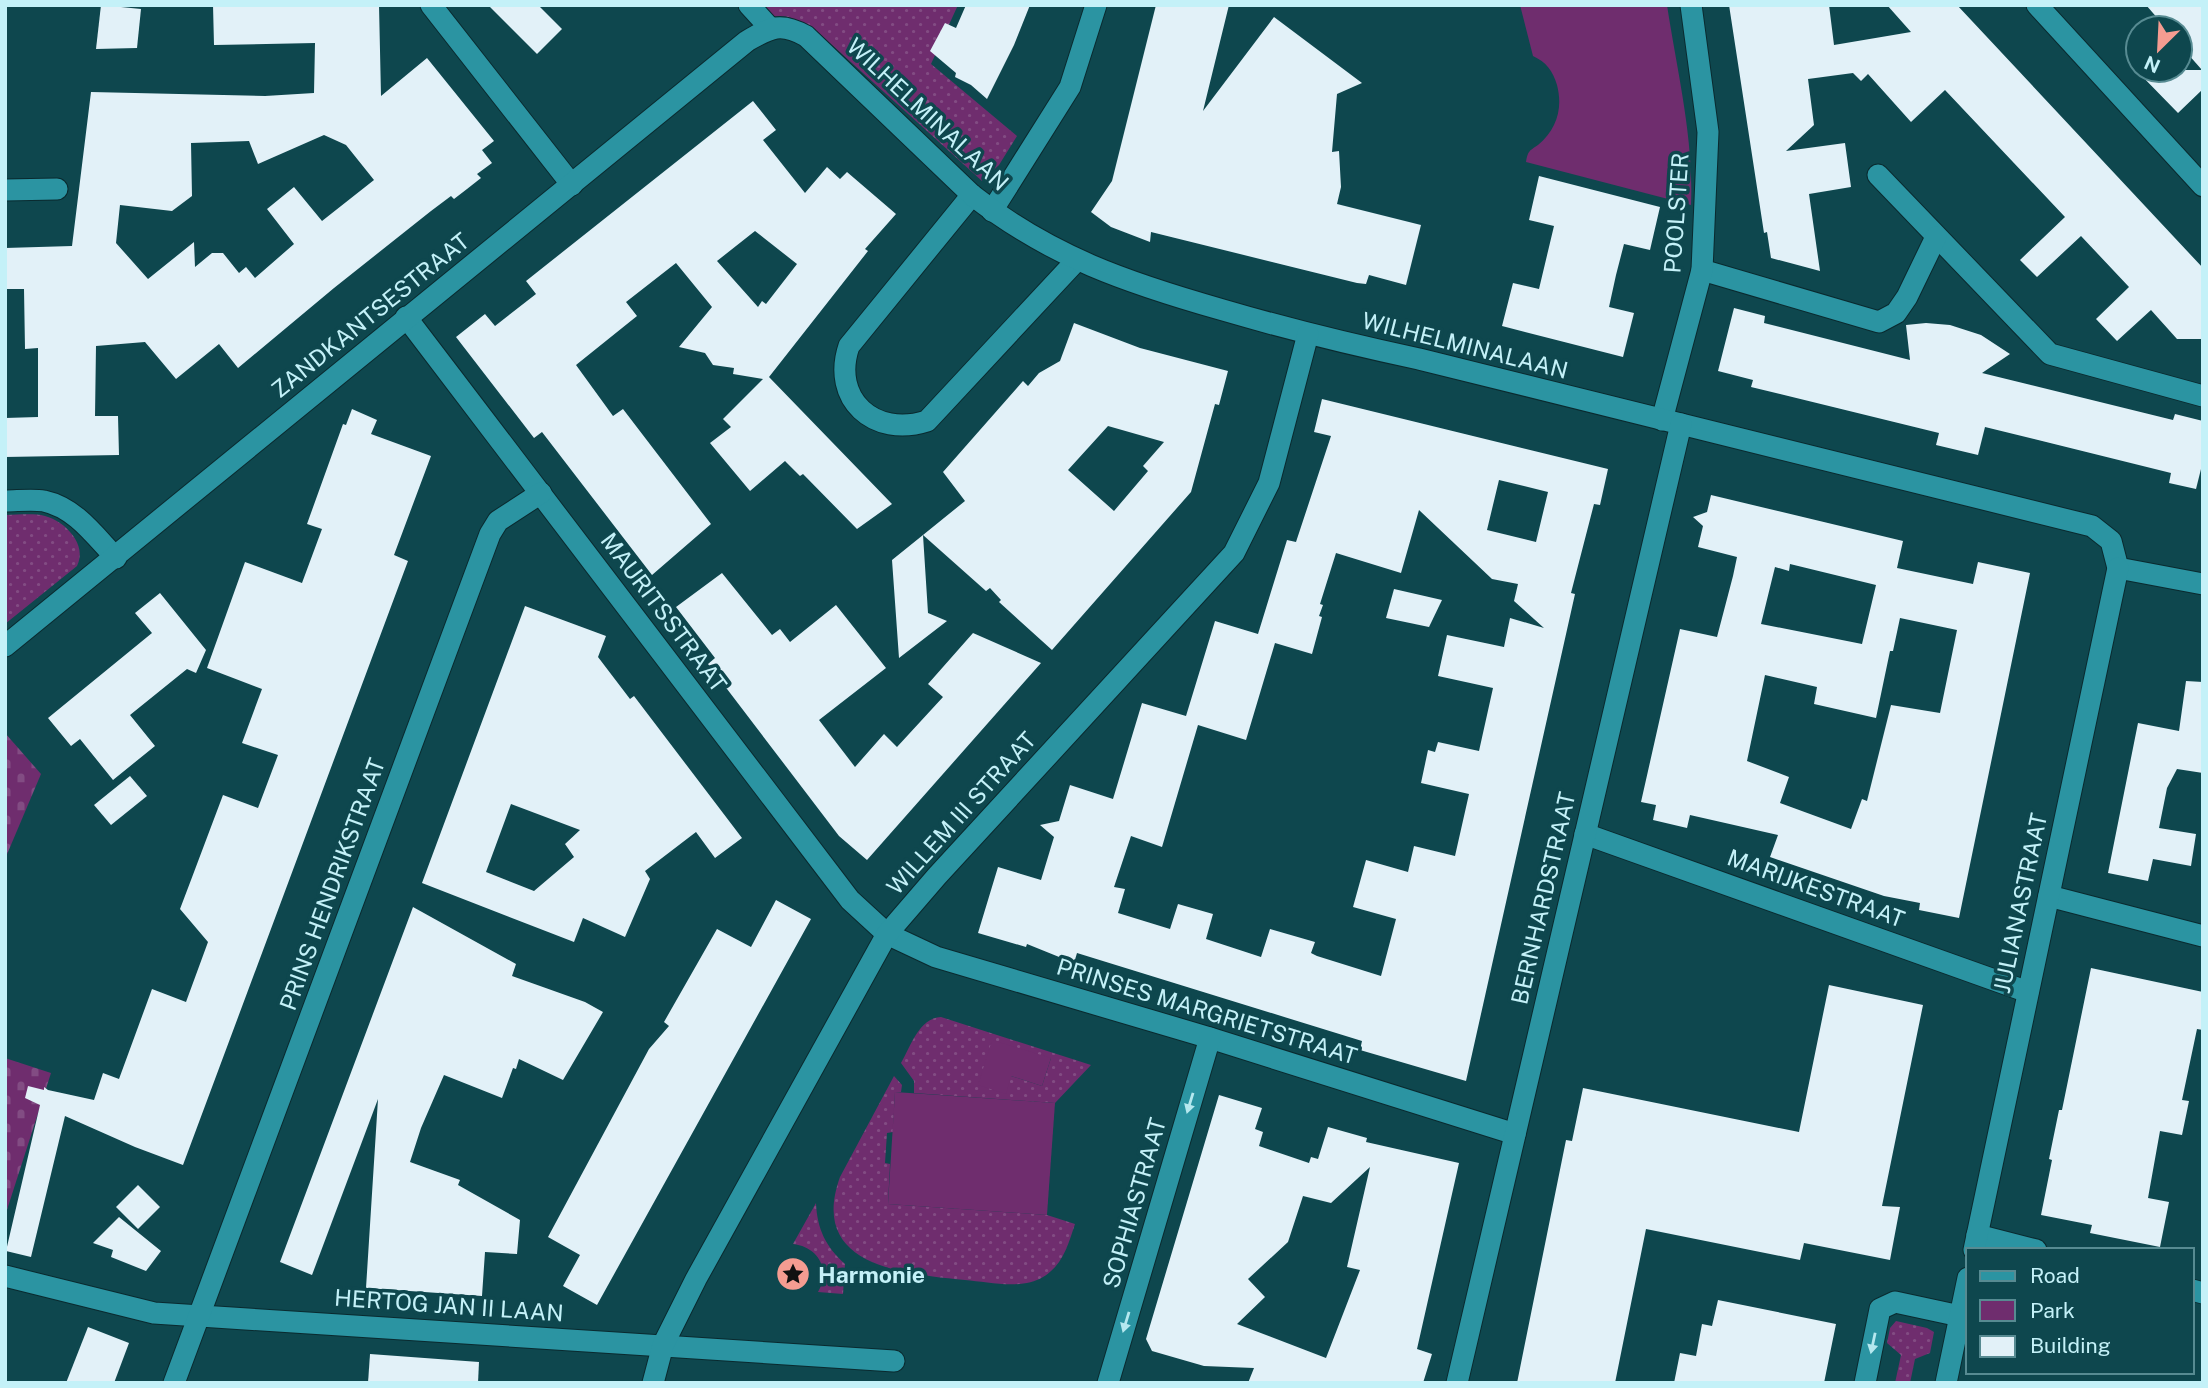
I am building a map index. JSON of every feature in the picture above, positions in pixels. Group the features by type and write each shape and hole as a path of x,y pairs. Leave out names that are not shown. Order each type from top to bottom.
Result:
{"street":[{"path":"432,5 572,185"},
{"path":"749,5 770,28"},
{"path":"992,211 1070,87 1096,5"},
{"name":"POOLSTER","path":"1672,422 1702,270 1708,132 1691,5"},
{"path":"2037,5 2203,186"},
{"name":"ZANDKANTSESTRAAT","path":"5,646 747,41 770,28"},
{"name":"WILHELMINALAAN","path":"770,28 791,28 806,36 972,195 992,211 1076,261 1142,287 1308,334 1419,359 2092,526 2111,541 2118,568"},
{"path":"1878,174 2050,354 2203,396"},
{"path":"5,190 57,189"},
{"path":"972,195 849,346 843,363 846,383 855,403 870,417 889,426 910,426 927,421 1076,261"},
{"path":"1702,270 1878,322 1896,313 1907,298 1936,237"},
{"name":"MAURITSSTRAAT","path":"406,317 850,900 887,934"},
{"name":"WILLEM III STRAAT","path":"653,1383 663,1345 696,1279 887,934 1234,553 1269,483 1308,334"},
{"name":"BERNHARDSTRAAT","path":"1457,1383 1585,834 1672,422"},
{"name":"PRINS HENDRIKSTRAAT","path":"174,1383 490,534 498,521 541,493"},
{"path":"5,501 42,501 63,508 81,521 116,558"},
{"path":"2118,568 2203,584"},
{"name":"JULIANASTRAAT","path":"1976,1242 2118,568"},
{"name":"MARIJKESTRAAT","path":"1585,834 2028,992"},
{"path":"2049,896 2203,936"},
{"name":"PRINSES MARGRIETSTRAAT","path":"887,934 936,957 1210,1038 1515,1134"},
{"name":"SOPHIASTRAAT","path":"1108,1383 1210,1038"},
{"path":"1976,1242 2020,1248"},
{"name":"HERTOG JAN II LAAN","path":"5,1276 154,1313 894,1361"},
{"path":"1946,1383 1966,1289"},
{"path":"1865,1383 1880,1309 1895,1302 1961,1316"}],"green space":[{"path":"754,5 958,5 931,64 1017,136 999,165 982,181 820,34 791,18 772,17"},
{"path":"1520,5 1667,5 1690,155 1691,205 1526,162 1529,152 1545,139 1554,125 1559,110 1559,94 1551,71 1533,56"},
{"path":"5,515 40,515 60,523 77,542 80,558 77,566 5,624"},
{"path":"5,733 41,774 5,859"},
{"path":"941,1017 1091,1065 1055,1103 914,1093 914,1081 901,1063 916,1034 933,1019","holes":["1051,1058 1042,1086 1011,1076"]},
{"path":"992,1040 1051,1058 1042,1086 1011,1076 1006,1094 978,1085"},
{"path":"5,1058 51,1073 5,1216"},
{"path":"894,1076 902,1085 901,1092 895,1092 893,1132 887,1133 885,1163 890,1164 888,1204 1047,1215 1075,1224 1064,1254 1050,1272 1035,1281 1015,1284 941,1278 890,1268 867,1260 849,1247 837,1230 834,1207 840,1177"},
{"path":"895,1092 1055,1103 1047,1215 888,1204"},
{"path":"816,1203 818,1221 824,1237 845,1264 843,1294 818,1292 823,1275 820,1260 809,1250 793,1244"},
{"path":"1896,1321 1934,1332 1930,1353 1915,1359 1910,1383 1895,1383 1901,1355 1887,1343 1890,1328"}],"building":[{"path":"101,5 141,9 137,48 96,49"},
{"path":"213,5 379,5 381,96 427,58 494,141 482,150 492,163 477,174 481,178 454,199 451,196 431,211 238,368 219,344 176,379 145,342 96,346 95,416 118,416 119,455 5,457 5,418 38,417 38,348 25,349 24,289 5,289 5,248 72,246 91,92 265,96 314,93 315,43 214,45","holes":["324,135 346,145 374,180 322,221 294,187 267,209 294,244 255,278 246,267 239,273 223,253 212,253 195,267 194,242 148,279 116,243 120,205 172,211 192,196 191,143 249,141 258,164"]},
{"path":"488,5 538,5 562,29 537,54"},
{"path":"966,5 1030,5 987,99 971,85 955,77 956,73 930,51 945,23 956,28"},
{"path":"1156,5 1229,5 1203,111 1274,17 1362,83 1337,94 1332,152 1339,151 1341,187 1337,204 1421,225 1406,285 1369,275 1366,284 1357,283 1151,232 1150,242 1111,227 1091,212 1112,181"},
{"path":"1729,5 1829,5 1834,45 1911,32 1887,5 1957,5 2203,268 2203,339 2177,339 2151,310 2117,341 2096,319 2129,287 2081,236 2037,277 2020,260 2065,217 1945,90 1911,122 1868,74 1861,81 1853,73 1808,79 1814,125 1786,151 1845,143 1851,187 1809,194 1820,271 1771,258 1767,232 1764,233"},
{"path":"2146,5 2203,5 2203,89 2178,113 2150,84 2194,84 2194,70 2202,70 2194,61 2194,14 2154,14"},
{"path":"753,101 776,130 763,140 805,193 827,167 840,179 847,172 896,214 865,249 868,251 769,377 892,504 857,529 803,474 800,476 785,461 750,491 710,443 731,427 723,419 763,379 733,374 734,368 713,365 705,353 679,347 712,307 676,263 626,302 637,316 576,365 613,416 623,409 711,524 652,575 542,432 534,438 456,337 485,314 495,326 536,294 526,281","holes":["755,231 797,264 766,304 762,301 758,307 717,261"]},
{"path":"1539,176 1660,207 1650,250 1624,244 1616,275 1609,307 1634,313 1623,357 1502,326 1513,283 1539,289 1554,226 1529,220"},
{"path":"1734,308 1765,316 1764,323 1910,360 1906,325 1950,325 1981,335 2010,354 1982,373 2173,420 2175,414 2203,421 2203,461 2196,489 2169,483 2171,473 1985,427 1978,455 1936,445 1939,433 1751,387 1753,380 1718,371"},
{"path":"1074,323 1140,348 1228,371 1219,405 1215,404 1191,492 1052,650 999,602 1001,600 990,588 986,591 923,535 965,501 943,472 1023,381 1028,386 1039,373 1060,361","holes":["1108,426 1164,442 1143,466 1148,471 1114,511 1068,470"]},
{"path":"1322,399 1608,469 1600,505 1594,504 1571,593 1575,594 1466,1081 1360,1050 1362,1041 1077,953 1074,963 1027,944 1026,947 978,933 998,867 1041,880 1054,837 1040,825 1059,821 1070,785 1113,799 1142,703 1186,716 1215,621 1258,634 1287,540 1296,542 1331,436 1314,432","holes":["1499,480 1548,492 1536,542 1487,530","1419,510 1492,579 1518,584 1514,601 1544,628 1510,618 1504,647 1447,635 1438,676 1493,688 1479,751 1438,742 1435,752 1428,750 1421,783 1469,794 1455,856 1414,846 1408,872 1366,860 1353,907 1396,919 1381,976 1317,956 1311,953 1315,942 1270,929 1261,957 1206,939 1213,914 1178,904 1170,929 1118,913 1125,889 1114,887 1131,836 1162,847 1198,725 1246,740 1275,643 1312,654 1322,617 1319,616 1323,605 1320,604 1336,553 1401,573"]},
{"path":"352,409 377,420 371,434 431,456 394,555 408,561 183,1165 65,1116 31,1257 6,1251 40,1105 25,1098 28,1086 44,1090 44,1087 94,1100 103,1073 119,1079 152,989 186,1002 208,942 180,909 223,795 258,808 278,755 242,743 262,689 207,668 245,562 302,583 322,529 307,524 343,424 346,425"},
{"path":"1711,495 1903,541 1897,568 1973,584 1978,562 2030,573 1959,918 1919,910 1920,903 1884,896 1770,857 1778,835 1690,815 1687,828 1653,820 1656,805 1641,802 1680,629 1717,637 1733,576 1737,557 1698,547 1703,526 1693,517 1707,512","holes":["1790,564 1876,585 1862,644 1761,624 1775,567 1789,571","1900,618 1957,630 1940,713 1891,705 1867,801 1862,799 1851,829 1780,803 1789,777 1747,761 1765,675 1817,687 1814,704 1876,718"]},
{"path":"923,535 928,613 947,621 899,658 892,560"},
{"path":"722,573 772,635 780,629 790,642 836,605 886,668 819,720 855,767 884,734 897,747 943,697 928,684 973,633 1041,663 867,860 839,836 708,664 715,658 676,607"},
{"path":"1394,589 1442,600 1429,627 1386,618"},
{"path":"160,593 206,650 196,673 187,669 130,715 155,746 113,780 80,739 71,746 48,718 152,633 135,613"},
{"path":"525,606 606,636 598,657 630,699 634,696 742,838 715,858 696,832 645,871 650,879 625,937 583,918 574,942 422,883","holes":["511,804 580,830 565,844 574,857 534,891 486,872"]},
{"path":"2186,681 2203,682 2203,773 2177,769 2167,788 2159,828 2196,834 2191,866 2153,859 2148,881 2108,873 2138,723 2179,731"},
{"path":"130,776 147,796 111,825 94,805"},
{"path":"776,900 811,919 597,1305 563,1286 580,1255 548,1237 649,1049 669,1026 664,1022 717,929 751,947"},
{"path":"413,907 516,964 512,976 585,1002 603,1012 563,1080 519,1059 502,1098 444,1075 421,1128 410,1162 460,1180 458,1185 520,1220 517,1254 485,1252 482,1296 366,1288 378,1099 312,1275 280,1262"},
{"path":"2091,968 2203,992 2203,1030 2197,1029 2182,1100 2189,1101 2182,1135 2160,1131 2148,1198 2169,1202 2160,1247 2090,1233 2092,1225 2041,1215 2052,1160 2049,1159 2059,1110 2062,1110"},
{"path":"1829,985 1923,1005 1882,1206 1900,1207 1890,1260 1804,1243 1800,1260 1646,1229 1615,1383 1517,1383 1566,1140 1572,1141 1583,1088 1799,1132"},
{"path":"1219,1095 1262,1108 1255,1129 1263,1132 1259,1146 1309,1163 1311,1157 1318,1159 1328,1127 1367,1138 1366,1142 1459,1163 1417,1349 1432,1354 1423,1383 1248,1383 1254,1368 1204,1366 1152,1351 1146,1339","holes":["1370,1167 1347,1267 1360,1270 1326,1358 1237,1324 1265,1297 1248,1279 1288,1242 1303,1196 1331,1203"]},
{"path":"138,1185 160,1207 138,1229 116,1207"},
{"path":"119,1217 161,1251 146,1271 111,1257 113,1250 93,1243"},
{"path":"1718,1300 1836,1324 1824,1383 1674,1383 1680,1353 1696,1356 1702,1324 1712,1326"},
{"path":"88,1327 129,1343 114,1383 66,1383"},
{"path":"370,1354 479,1362 478,1383 368,1383"}],"place":[{"name":"Harmonie","path":"793,1274"}]}
